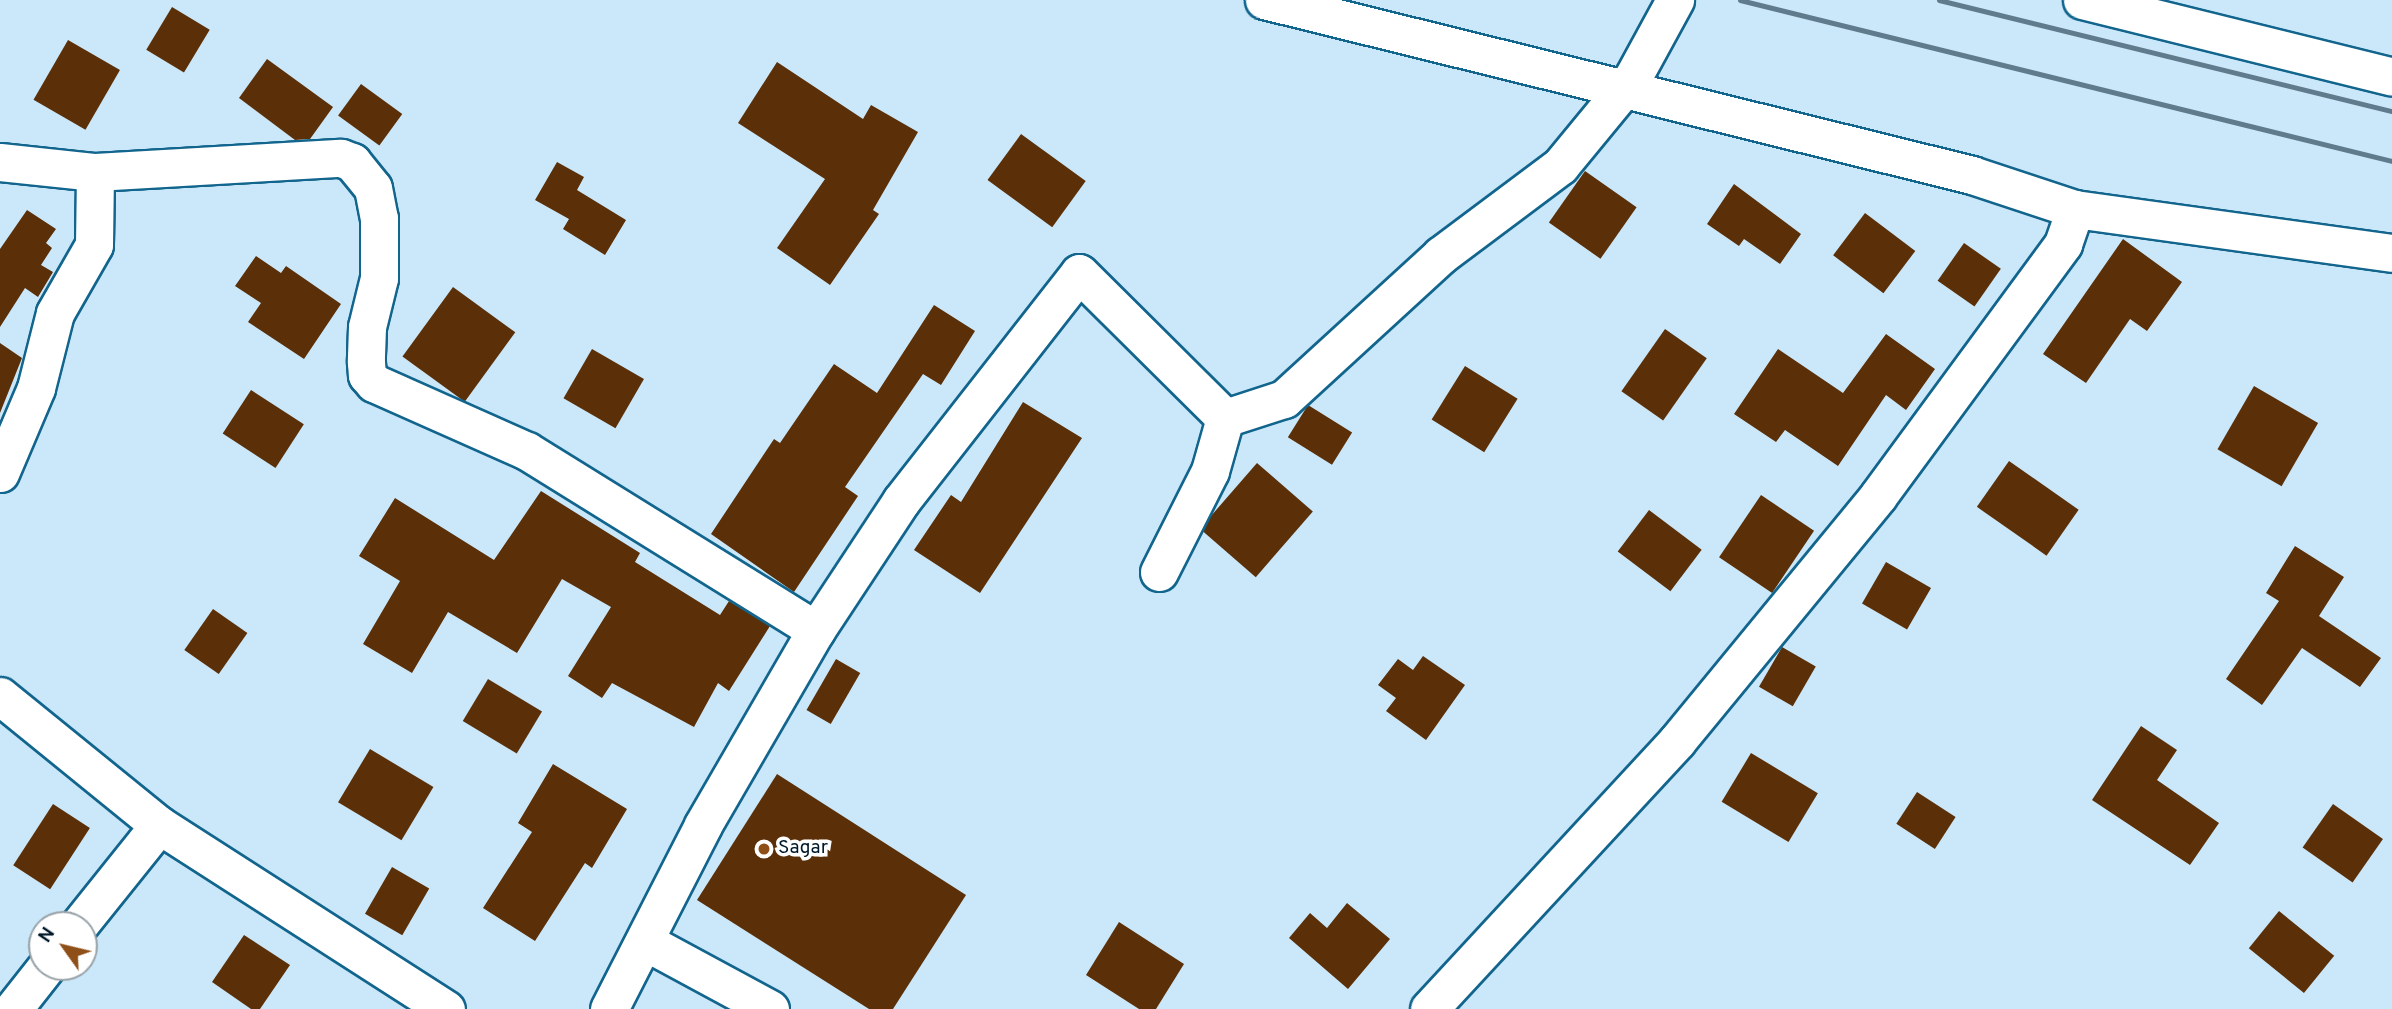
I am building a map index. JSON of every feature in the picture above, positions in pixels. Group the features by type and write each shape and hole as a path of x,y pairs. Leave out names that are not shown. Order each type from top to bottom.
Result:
{"street":[{"path":"1264,0 1972,175 2075,209 2392,253"},
{"path":"1225,418 1284,399 1441,256 1560,166 1624,87 1675,0"},
{"path":"2082,0 2392,77"},
{"path":"0,162 95,172 341,158 352,162 373,188 379,218 379,278 366,351 367,375 374,383 527,451 816,630"},
{"path":"0,473 36,388 55,313 93,245 95,172"},
{"path":"1437,1006 1677,741 1878,496 2063,244 2075,209"},
{"path":"609,1009 646,942 703,825 816,630 901,501 1079,273 1225,418"},
{"path":"1159,572 1210,471 1225,418"},
{"path":"3,706 159,825 446,1009"},
{"path":"90,911 159,825"},
{"path":"646,942 770,1009"},
{"path":"13,1009 35,981"}],"building":[{"path":"172,7 210,30 184,73 146,50"},
{"path":"68,40 120,70 85,130 34,100"},
{"path":"267,59 333,107 310,139 295,140 239,98"},
{"path":"777,62 863,119 871,105 918,132 873,210 879,214 830,285 777,248 825,179 738,123"},
{"path":"361,84 402,114 379,146 338,116"},
{"path":"1021,134 1086,181 1052,227 987,180"},
{"path":"557,162 584,177 577,190 626,220 605,255 563,229 569,219 535,200"},
{"path":"1585,171 1637,207 1600,259 1549,223"},
{"path":"1734,184 1801,234 1780,264 1744,239 1739,246 1707,224"},
{"path":"27,210 56,229 46,243 52,248 41,265 53,272 38,297 25,288 0,327 0,249"},
{"path":"1865,213 1915,251 1883,293 1833,255"},
{"path":"2123,239 2182,282 2147,331 2130,319 2086,383 2043,354"},
{"path":"1964,243 2001,269 1974,306 1938,281"},
{"path":"256,256 281,273 286,266 341,304 304,359 248,322 261,303 235,286"},
{"path":"453,287 515,332 465,402 402,357"},
{"path":"934,305 975,331 941,385 923,374 845,487 858,496 794,592 711,534 774,439 780,443 834,364 877,393"},
{"path":"1665,329 1707,358 1663,421 1621,391"},
{"path":"1886,334 1935,369 1906,410 1886,395 1838,466 1785,430 1776,442 1734,414 1778,349 1843,393"},
{"path":"0,343 22,358 0,413"},
{"path":"592,349 644,379 615,428 564,398"},
{"path":"1465,366 1518,399 1484,452 1432,419"},
{"path":"2254,386 2318,423 2282,486 2218,449"},
{"path":"251,390 304,424 276,468 223,434"},
{"path":"1023,402 1082,438 980,593 914,550 951,495 961,502"},
{"path":"1308,405 1352,433 1332,465 1288,437"},
{"path":"2009,461 2079,510 2047,556 1977,507"},
{"path":"1257,463 1313,512 1256,577 1200,529"},
{"path":"541,491 640,553 635,562 720,615 729,601 770,626 729,691 718,683 694,727 612,683 602,698 568,676 611,607 562,579 517,653 448,612 412,673 363,644 400,581 359,556 395,498 494,560"},
{"path":"1761,495 1814,531 1772,593 1719,557"},
{"path":"1649,510 1702,550 1670,591 1618,552"},
{"path":"2295,546 2344,577 2319,616 2381,658 2360,687 2302,648 2262,705 2226,679 2279,601 2266,593"},
{"path":"1886,562 1931,588 1907,630 1862,604"},
{"path":"213,609 247,633 219,674 184,650"},
{"path":"1782,647 1816,666 1793,706 1759,687"},
{"path":"1423,656 1465,685 1426,740 1386,711 1396,698 1378,685 1398,659 1413,670"},
{"path":"836,659 860,673 831,724 806,710"},
{"path":"488,679 542,711 517,753 463,721"},
{"path":"2141,726 2177,750 2157,780 2219,823 2190,865 2092,800"},
{"path":"370,749 433,787 401,840 338,802"},
{"path":"1751,753 1818,793 1789,842 1722,802"},
{"path":"553,764 627,809 592,868 585,863 535,941 483,908 532,832 518,823"},
{"path":"777,774 966,895 893,1009 869,1009 697,900"},
{"path":"1917,792 1956,817 1935,849 1896,824"},
{"path":"53,804 90,828 50,889 13,865"},
{"path":"2333,804 2383,839 2353,882 2303,847"},
{"path":"392,867 429,888 402,935 365,914"},
{"path":"1347,903 1390,939 1348,989 1289,938 1310,913 1327,928"},
{"path":"2279,911 2334,956 2304,993 2249,948"},
{"path":"1119,922 1184,964 1156,1009 1139,1009 1086,975"},
{"path":"244,935 290,965 260,1009 251,1009 212,982"}],"railway":[{"path":"1740,0 2392,161"},
{"path":"1939,0 2392,111"}],"place":[{"name":"Sagar","path":"764,849"}]}
